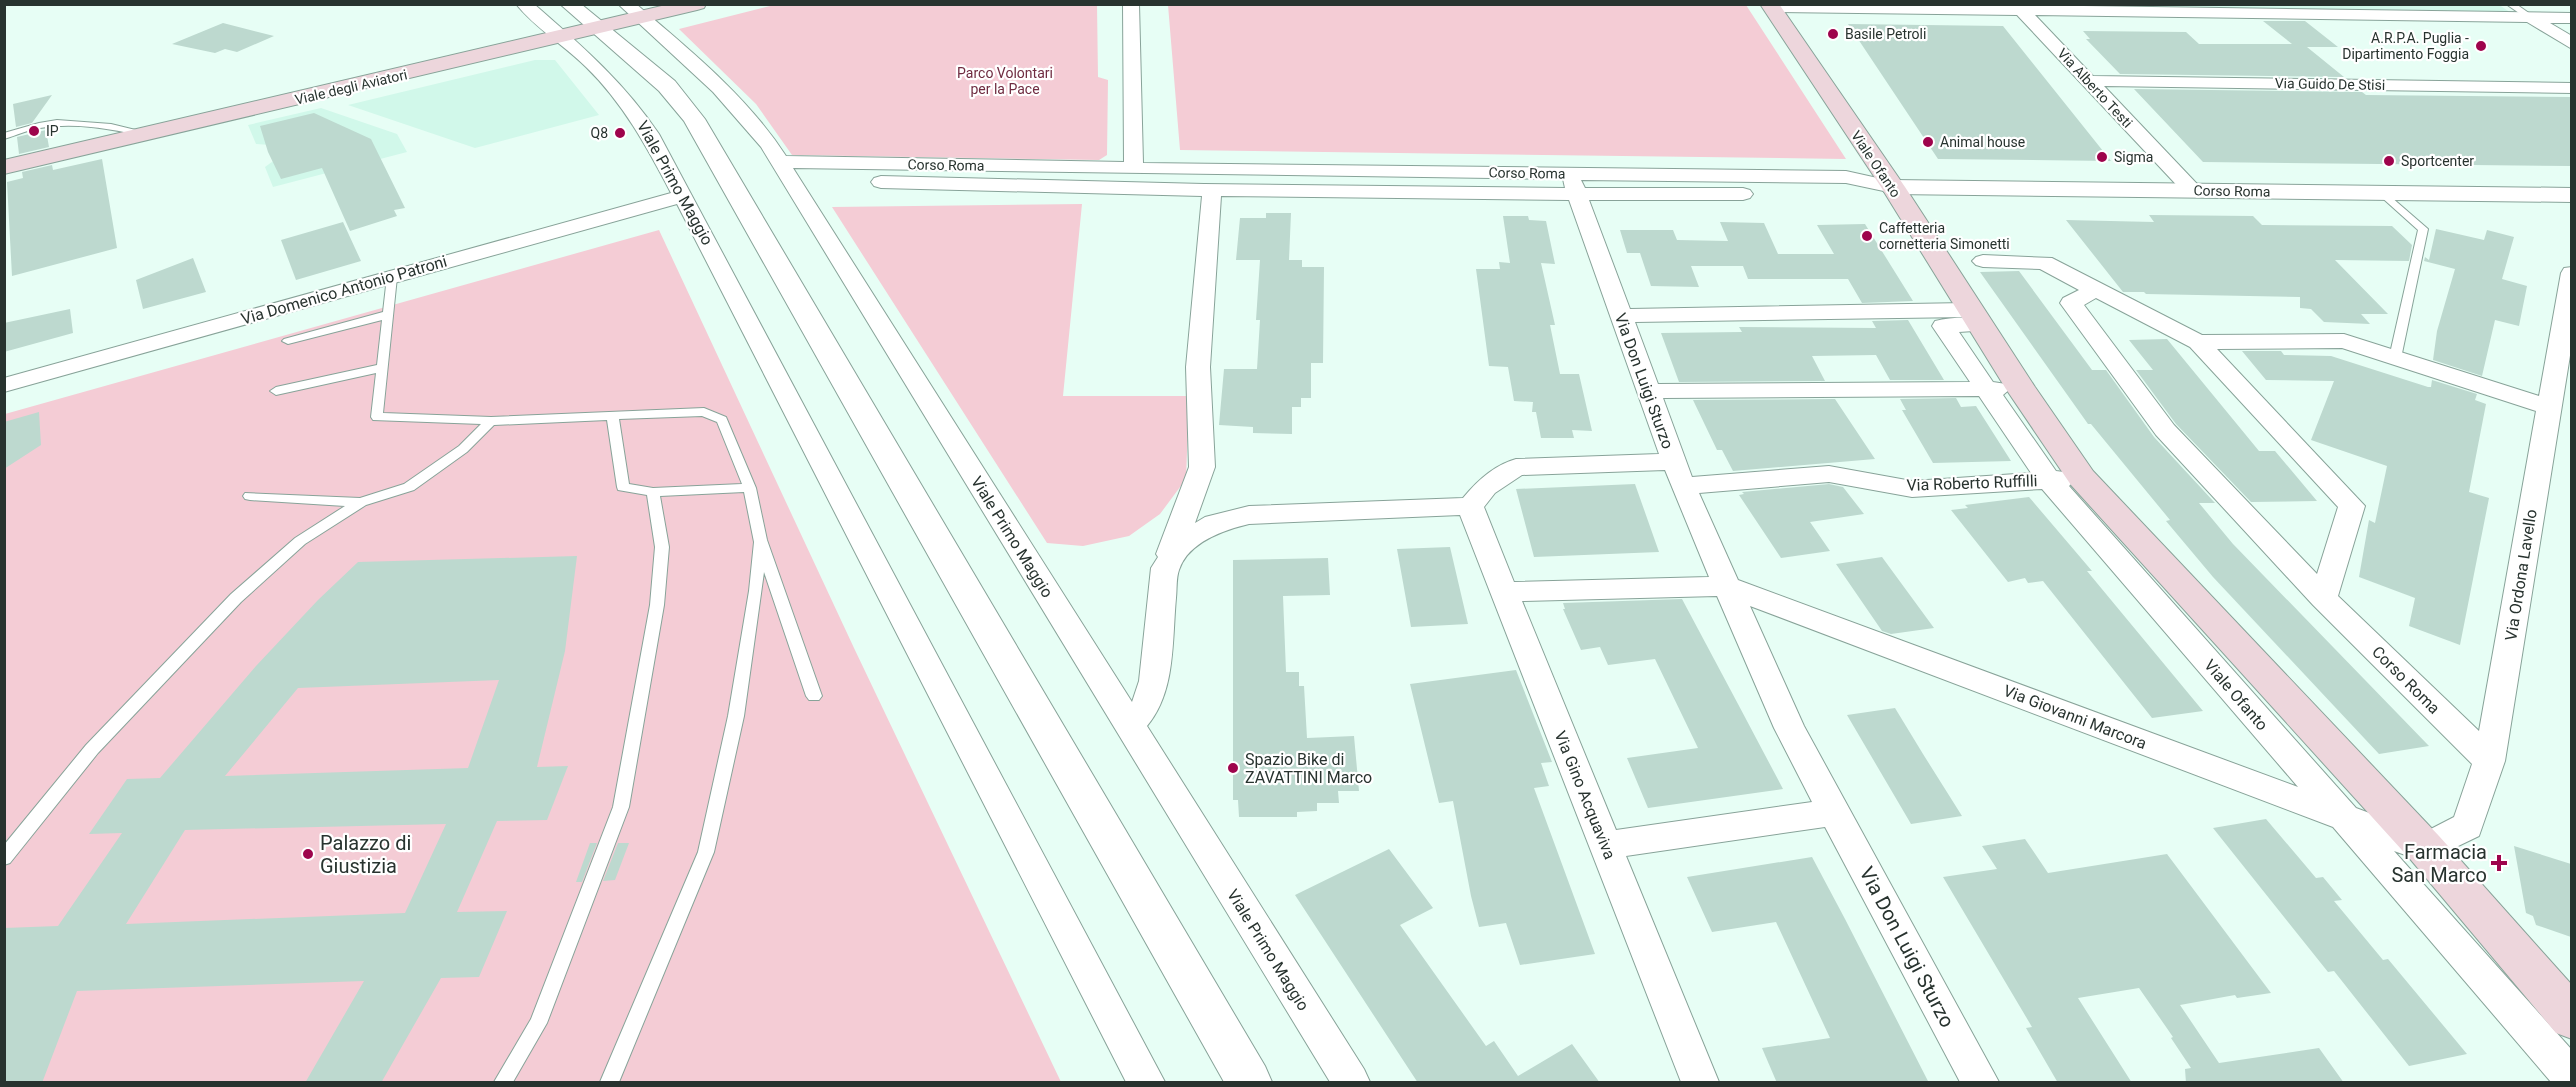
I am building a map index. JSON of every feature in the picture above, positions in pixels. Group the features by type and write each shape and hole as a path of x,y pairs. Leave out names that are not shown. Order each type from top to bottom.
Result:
{"main road":[{"name":"Viale degli Aviatori","path":"4,167 697,4"},
{"name":"Viale Ofanto","path":"1770,6 1893,187 2021,389 2066,479 2425,848 2571,1018"}],"street":[{"name":"Viale Primo Maggio","path":"524,4 592,63 617,90 650,134 1146,1083"},
{"path":"569,4 667,86 694,119 1249,1083"},
{"name":"Viale Primo Maggio","path":"626,4 709,76 749,118 1351,1083"},
{"path":"1131,4 1134,169"},
{"path":"1770,6 2571,18"},
{"name":"Via Alberto Testi","path":"2022,11 2192,190"},
{"path":"2532,18 2571,44"},
{"name":"Via Guido De Stisi","path":"2089,81 2571,88"},
{"name":"Corso Roma","path":"1112,178 1134,169 1160,179 1212,190 1573,184"},
{"name":"Corso Roma","path":"784,171 1160,179 1573,184 1863,193 1893,187 2571,195"},
{"name":"Via Don Luigi Sturzo","path":"1573,184 1678,474 1789,728 1980,1083"},
{"path":"1128,726 1145,707 1154,681 1165,568 1202,467 1198,366 1212,190"},
{"name":"Via Domenico Antonio Patroni","path":"4,385 684,196"},
{"path":"1983,261 2044,263 2198,342 2352,506 2323,598"},
{"name":"Via Ordona Lavello","path":"2425,848 2467,826 2489,761 2571,273"},
{"name":"Corso Roma","path":"2095,290 2070,303 2165,430 2323,598 2489,761"},
{"path":"1620,316 1975,318"},
{"name":"Viale Ofanto","path":"1975,318 1943,326 1985,389 2066,479 2343,818 2571,1078"},
{"path":"2198,342 2344,341 2547,406"},
{"path":"1648,391 2021,389"},
{"path":"1165,568 1186,540 1214,523 1249,515 1470,506 1486,487 1516,467 1678,474"},
{"name":"Via Roberto Ruffilli","path":"1678,474 1829,474 1912,489 2066,479"},
{"name":"Via Gino Acquaviva","path":"1470,506 1700,1083"},
{"path":"1504,592 1726,586"},
{"name":"Via Giovanni Marcora","path":"1726,586 2425,848"},
{"path":"1605,845 1834,812"}],"lane":[{"path":"2510,4 2532,18"},
{"path":"4,136 28,128 65,122 147,134"},
{"path":"2383,193 2423,229 2396,357"},
{"path":"392,277 390,306 386,315 377,417 491,421 704,412 722,420 750,488 760,540 814,696"},
{"path":"288,341 386,315"},
{"path":"276,391 381,368"},
{"path":"612,415 623,487 653,492 750,488"},
{"path":"4,858 92,749 236,598 300,541 361,502 409,487 463,449 491,421"},
{"path":"503,1083 538,1023 621,807 657,605 662,547 653,492"},
{"path":"250,495 293,500 361,502"},
{"path":"610,1083 706,852 736,716 756,591 760,540"}],"shaded area":[{"path":"2498,4 2511,13 2013,5"},
{"path":"535,60 555,60 599,115 475,148 348,105"},
{"path":"321,108 397,134 407,152 273,187 265,167 276,159 271,145 256,144 248,125"}],"green space":[{"name":"Parco Volontari per la Pace","path":"778,4 1097,5 1098,77 1108,80 1107,155 1099,160 792,155 756,104 679,29"},
{"path":"1168,5 1746,5 1846,159 1180,150"},
{"path":"1082,204 1063,396 1189,396 1186,479 1160,514 1129,536 1083,546 1047,543 832,207"},
{"path":"659,230 854,648 1061,1082 5,1082 5,414"}],"building":[{"path":"2263,21 2305,21 2338,47 2307,47 2344,77 2120,74 2086,39 2090,39 2083,31 2186,32 2199,44 2292,44"},
{"path":"223,23 274,36 237,52 225,49 215,53 172,44"},
{"path":"1848,24 2003,26 2111,161 1938,159"},
{"path":"2134,89 2571,97 2571,166 2203,162"},
{"path":"52,95 32,123 16,127 13,104"},
{"path":"314,113 371,139 405,208 394,210 397,216 350,231 322,168 281,179 268,152 260,126"},
{"path":"46,130 49,147 19,154 17,137"},
{"path":"102,159 117,248 12,276 7,182 23,178 22,172 52,165 53,170"},
{"path":"1266,213 1291,213 1289,260 1302,260 1302,267 1324,267 1323,363 1311,363 1311,398 1301,398 1301,407 1292,407 1292,434 1253,433 1253,427 1219,425 1224,369 1257,369 1260,320 1256,320 1260,260 1236,260 1240,218 1266,218"},
{"path":"2149,215 2253,216 2262,225 2392,226 2412,245 2409,261 2335,260 2388,314 2361,314 2370,324 2324,322 2311,309 2300,308 2300,297 2123,292 2066,220 2154,222"},
{"path":"1503,216 1528,216 1529,220 1546,221 1555,264 1541,263 1555,325 1550,325 1560,374 1579,374 1592,431 1572,430 1574,438 1541,438 1536,412 1532,412 1533,402 1514,401 1508,367 1489,366 1476,269 1500,269 1499,262 1510,263"},
{"path":"343,222 361,261 296,280 281,240"},
{"path":"1720,222 1764,223 1778,254 1834,254 1817,225 1865,224 1913,301 1862,303 1848,279 1748,279 1743,266 1691,266 1699,287 1651,286 1640,253 1627,253 1620,230 1673,230 1677,240 1728,241"},
{"path":"2436,229 2484,240 2487,230 2514,237 2502,279 2527,286 2519,326 2495,320 2482,376 2433,360 2437,331 2455,269 2424,261 2425,257 2429,260"},
{"path":"193,258 206,292 143,309 136,280"},
{"path":"2019,271 2092,370 2106,370 2154,437 2215,503 2199,503 2233,544 2429,746 2379,754 2213,577 2166,521 2170,520 2091,424 2088,424 1980,272"},
{"path":"70,309 73,333 4,352 4,323"},
{"path":"1908,320 1944,380 1890,380 1876,355 1812,356 1825,381 1679,382 1661,333 1742,332 1739,327 1876,328 1872,321"},
{"path":"2167,339 2259,451 2275,451 2317,501 2251,502 2176,424 2136,370 2153,370 2129,340"},
{"path":"2242,351 2281,351 2284,355 2331,356 2428,387 2431,387 2432,380 2477,394 2475,400 2486,404 2469,492 2489,498 2460,645 2409,626 2415,598 2359,577 2369,520 2375,523 2387,466 2311,440 2334,381 2266,380"},
{"path":"1956,398 1961,407 1976,406 2011,461 1933,463 1902,410 1906,410 1900,399"},
{"path":"1835,399 1875,459 1733,471 1722,450 1717,450 1693,400"},
{"path":"39,412 41,445 4,469 4,422"},
{"path":"1635,484 1659,552 1534,557 1516,489"},
{"path":"1829,484 1843,487 1864,514 1810,522 1830,551 1781,558 1739,495 1744,494 1742,492"},
{"path":"2029,497 2092,571 2087,571 2203,711 2152,718 2043,581 2028,583 2025,578 2008,582 1951,510 1968,508 1965,505"},
{"path":"1450,547 1468,624 1411,627 1397,549"},
{"path":"577,556 565,651 537,767 568,766 547,820 497,821 457,912 507,911 479,977 441,978 381,1083 305,1083 364,981 77,991 42,1083 4,1083 4,928 58,926 122,833 89,834 127,779 160,778 256,666 318,600 358,562","holes":["499,680 468,768 225,776 298,688","446,824 405,913 126,924 185,830"]},
{"path":"1882,557 1934,628 1891,634 1882,631 1836,564"},
{"path":"1328,558 1330,595 1283,596 1286,672 1299,672 1299,686 1304,686 1307,738 1354,736 1359,791 1338,791 1339,803 1317,803 1317,811 1297,812 1297,817 1239,817 1238,800 1233,800 1233,560"},
{"path":"1682,599 1783,789 1648,808 1627,758 1698,748 1655,659 1608,665 1600,647 1581,650 1563,609 1565,609 1563,603"},
{"path":"1516,670 1552,762 1541,763 1549,786 1534,788 1595,954 1520,965 1506,923 1479,927 1453,801 1439,803 1410,684"},
{"path":"1895,708 1962,816 1911,824 1847,715"},
{"path":"2266,819 2316,878 2323,877 2342,900 2334,901 2383,960 2388,959 2467,1054 2409,1066 2334,971 2328,972 2213,828"},
{"path":"2025,839 2048,873 2167,854 2271,993 2237,998 2235,995 2180,1005 2219,1063 2319,1048 2344,1083 2186,1083 2185,1069 2191,1068 2171,1038 2173,1037 2139,988 2078,998 2132,1083 2058,1083 2026,1028 2032,1027 1943,877 1997,869 1982,846"},
{"path":"590,843 597,843 582,882 576,882"},
{"path":"618,843 629,843 615,880 603,881"},
{"path":"2514,846 2571,864 2571,937 2536,925 2533,916 2526,913"},
{"path":"1389,849 1433,908 1400,925 1486,1046 1494,1041 1518,1076 1572,1044 1600,1083 1418,1083 1295,895"},
{"path":"1812,857 1929,1083 1777,1083 1762,1048 1830,1038 1776,922 1712,932 1687,877"}],"place":[{"name":"Basile Petroli","path":"1833,34"},
{"name":"A.R.P.A. Puglia - Dipartimento Foggia","path":"2481,46"},
{"name":"IP","path":"34,131"},
{"name":"Q8","path":"620,133"},
{"name":"Animal house","path":"1928,142"},
{"name":"Sigma","path":"2102,157"},
{"name":"Sportcenter","path":"2389,161"},
{"name":"Caffetteria cornetteria Simonetti","path":"1867,236"},
{"name":"Spazio Bike di ZAVATTINI Marco","path":"1233,768"},
{"name":"Palazzo di Giustizia","path":"308,854"},
{"name":"Farmacia San Marco","path":"2499,863"}]}
